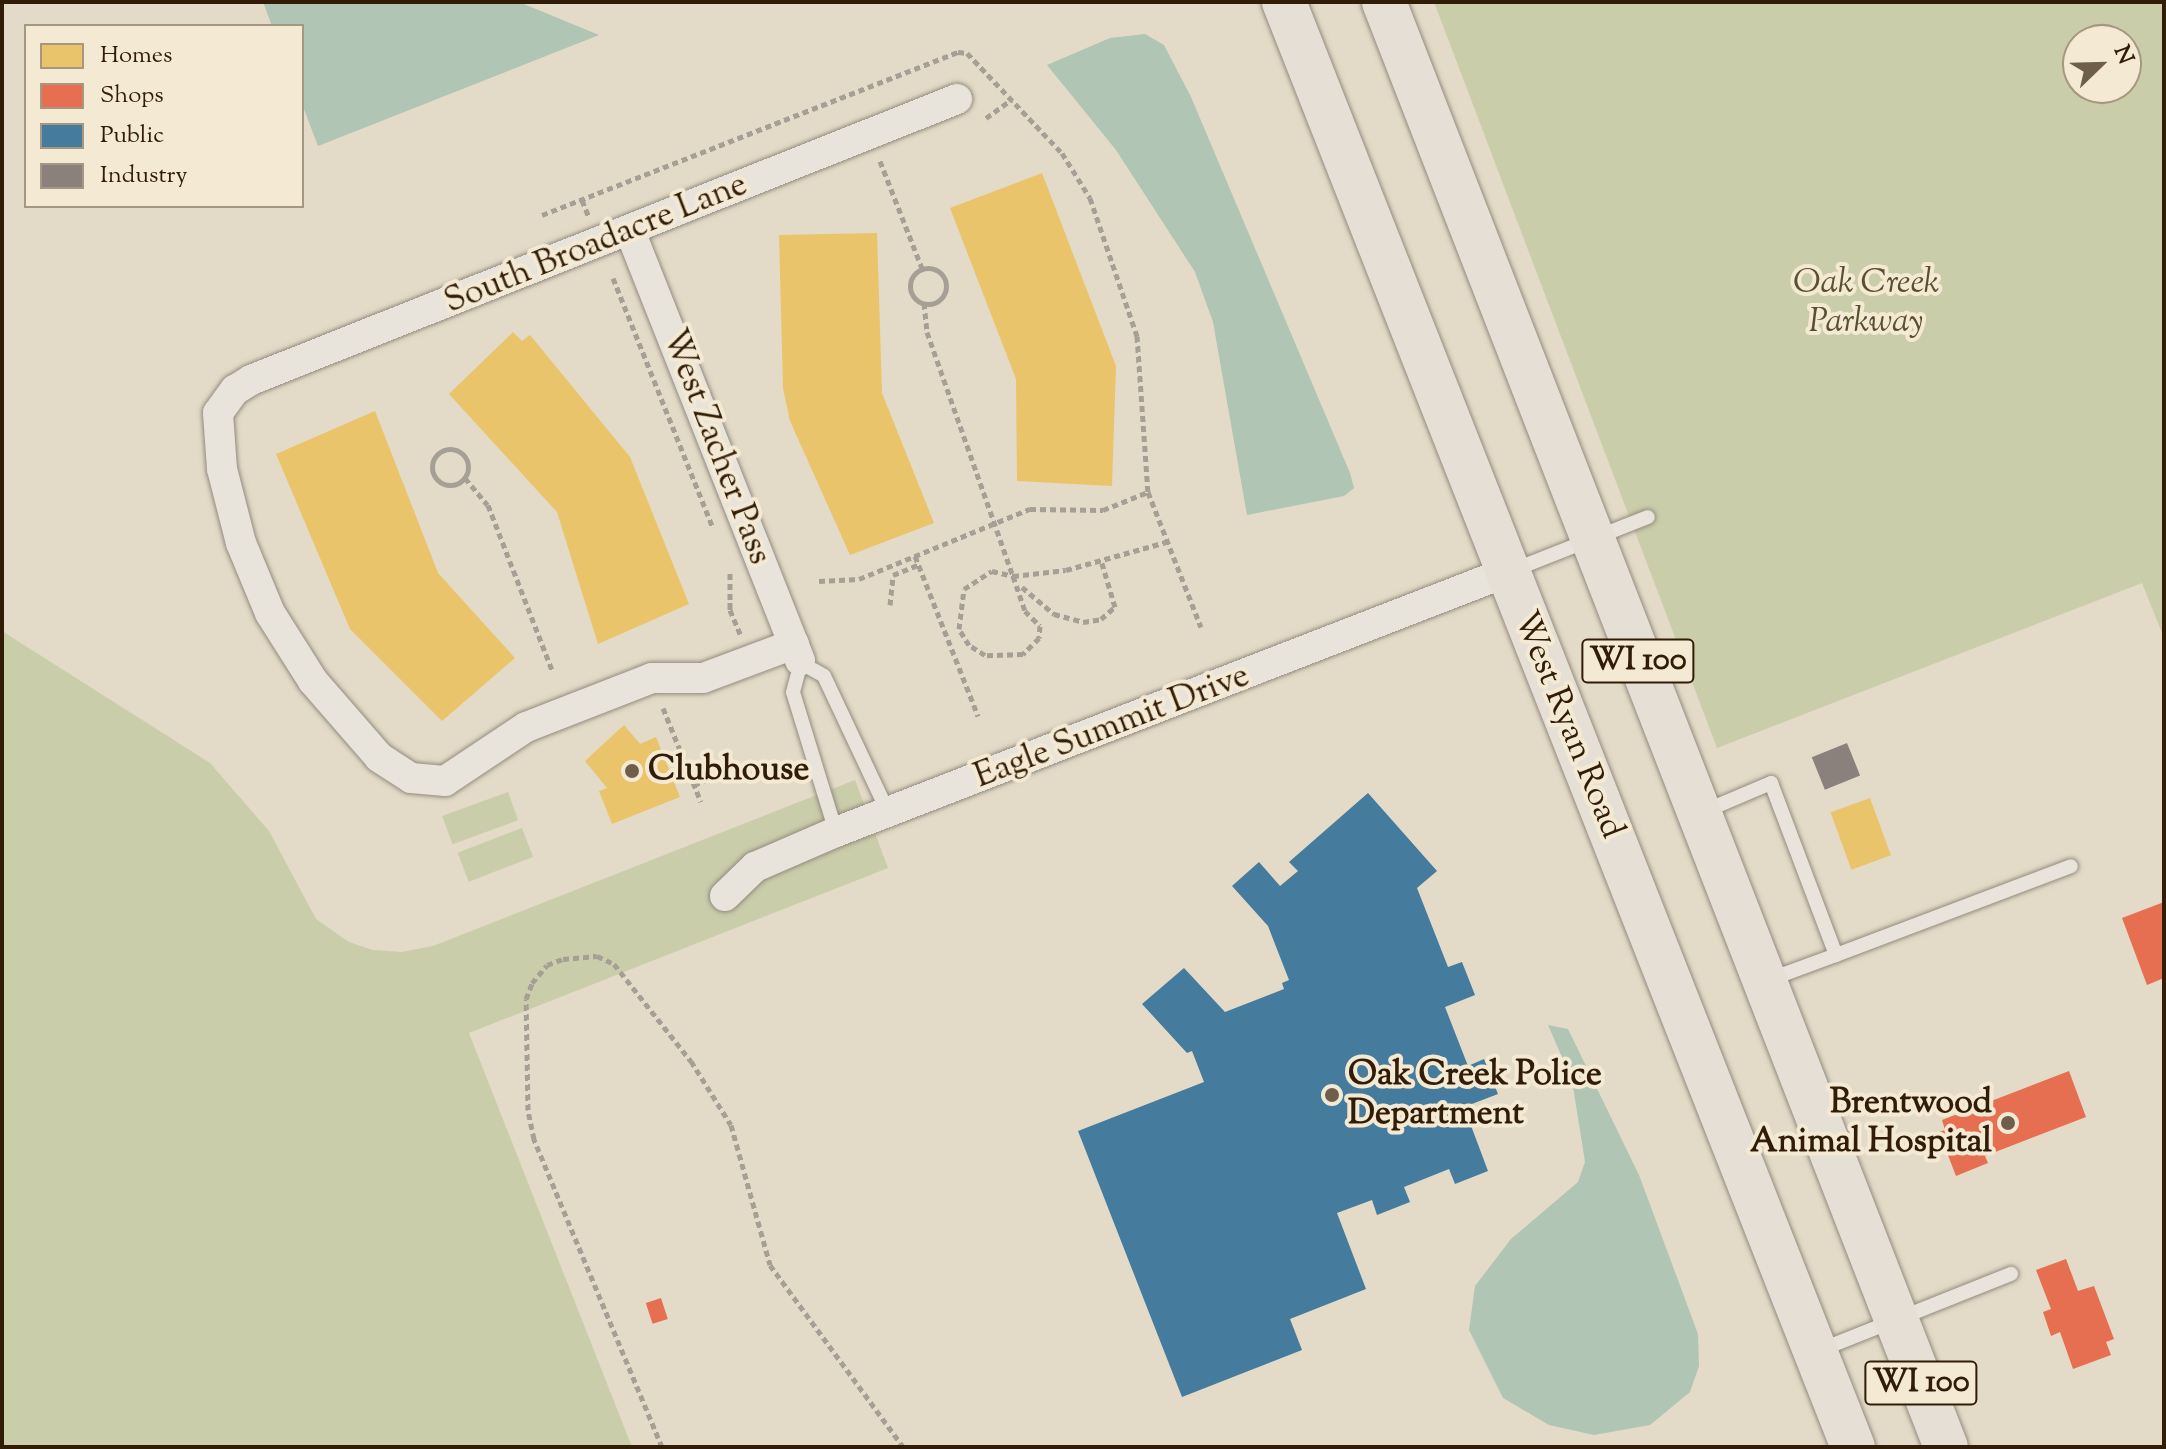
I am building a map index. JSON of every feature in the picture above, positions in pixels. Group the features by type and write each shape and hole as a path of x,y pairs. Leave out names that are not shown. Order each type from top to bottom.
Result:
{"main road":[{"name":"West Ryan Road","path":"1284,2 1853,1447"},
{"name":"WI 100","path":"1384,2 1697,814 1946,1447"}],"street":[{"name":"South Broadacre Lane","path":"797,654 703,678 652,678 526,727 445,781 411,778 379,757 313,681 270,613 241,543 217,442 218,413 235,390 301,358 630,231 957,99"},
{"name":"West Zacher Pass","path":"630,231 797,654"},
{"name":"Eagle Summit Drive","path":"725,896 755,867 836,832 1507,572"}],"lane":[{"path":"1507,572 1648,517"},
{"name":"West Zacher Pass","path":"797,654 824,676 888,812"},
{"name":"West Zacher Pass","path":"797,654 793,692 836,832"},
{"path":"1697,814 1771,783 1836,955"},
{"path":"1763,982 2071,866"},
{"path":"1816,1352 2011,1274"}],"path":[{"path":"542,215 958,52 979,62 1083,183 1123,286 1142,374 1148,492 1201,627"},
{"path":"986,118 1012,99"},
{"path":"880,161 922,268"},
{"path":"924,303 938,301 946,286 939,271 922,268 912,276 910,288 924,303 927,332 998,523 1013,576 1041,606 1073,621 1108,617 1115,607 1101,560"},
{"path":"613,278 715,534"},
{"path":"446,449 462,453 469,464 465,478 452,486 439,482 432,467 436,456 446,449"},
{"path":"465,478 488,505 552,670"},
{"path":"819,581 859,579 1030,509 1103,510 1148,492"},
{"path":"1018,582 1022,605 1040,626 1039,638 1013,657 985,655 961,633 958,610 969,583 992,571 1013,576 1101,560 1166,542"},
{"path":"915,556 978,716"},
{"path":"901,562 904,571"},
{"path":"726,563 732,577 730,610 743,642"},
{"path":"890,605 893,575 918,565"},
{"path":"1032,617 1041,606"},
{"path":"947,638 961,633"},
{"path":"663,708 701,802"},
{"path":"694,785 736,768"},
{"path":"662,1447 531,1124 526,999 539,974 563,959 597,956 614,964 691,1061 731,1125 751,1182 770,1265 903,1447"}],"green space":[{"name":"Oak Creek Parkway","path":"1434,2 2164,2 2164,638 2142,583 1717,748"},
{"path":"2,631 210,763 269,831 316,919 349,942 373,950 402,952 433,946 855,780 888,868 469,1033 632,1447 2,1447"},
{"path":"508,792 518,820 452,844 442,816"},
{"path":"522,828 533,857 469,882 458,853"}],"shaded area":[{"path":"263,2 519,2 599,35 318,146 304,109 304,24 271,24"},
{"path":"1145,34 1164,45 1191,97 1350,473 1354,488 1344,496 1247,515 1213,322 1195,272 1116,150 1047,65 1110,38"},
{"path":"1548,1025 1568,1029 1639,1175 1698,1334 1699,1366 1690,1392 1650,1425 1594,1435 1549,1425 1503,1398 1469,1330 1475,1286 1511,1239 1578,1182 1585,1162 1572,1080"}],"building: Homes":[{"path":"1042,173 1116,366 1112,486 1017,481 1016,379 950,208"},
{"path":"877,233 882,393 934,523 850,555 790,421 783,388 779,235"},
{"path":"513,332 522,341 530,335 630,457 689,604 598,644 557,512 449,394"},
{"path":"375,411 438,573 515,658 442,721 350,629 276,454"},
{"name":"Clubhouse","path":"624,725 640,744 656,737 680,797 612,824 599,791 607,788 585,761"},
{"path":"1870,798 1891,855 1851,870 1831,812"}],"building: Shops":[{"path":"2164,902 2164,978 2147,985 2122,918"},
{"name":"Brentwood Animal Hospital","path":"2069,1071 2086,1117 1985,1156 1988,1163 1956,1176 1939,1132 1945,1130 1942,1120"},
{"path":"2066,1259 2078,1291 2094,1286 2114,1339 2106,1342 2111,1355 2073,1369 2060,1332 2051,1336 2043,1312 2051,1309 2036,1270"},
{"path":"661,1298 668,1319 653,1324 646,1303"}],"building: Public":[{"name":"Oak Creek Police Department","path":"1368,793 1437,871 1417,888 1448,967 1462,962 1475,995 1445,1007 1468,1066 1484,1059 1498,1094 1464,1107 1488,1171 1455,1184 1449,1169 1404,1187 1410,1202 1377,1215 1372,1200 1337,1213 1366,1289 1290,1319 1302,1350 1182,1397 1078,1131 1204,1082 1192,1051 1187,1053 1142,1004 1184,968 1225,1012 1284,989 1282,983 1289,980 1268,926 1232,886 1259,862 1280,886 1298,871 1289,862"}],"building: Industry":[{"path":"1847,743 1860,775 1825,790 1812,757"}],"place":[{"name":"Clubhouse","path":"632,771"},
{"name":"Oak Creek Police Department","path":"1332,1095"},
{"name":"Brentwood Animal Hospital","path":"2008,1123"}]}
